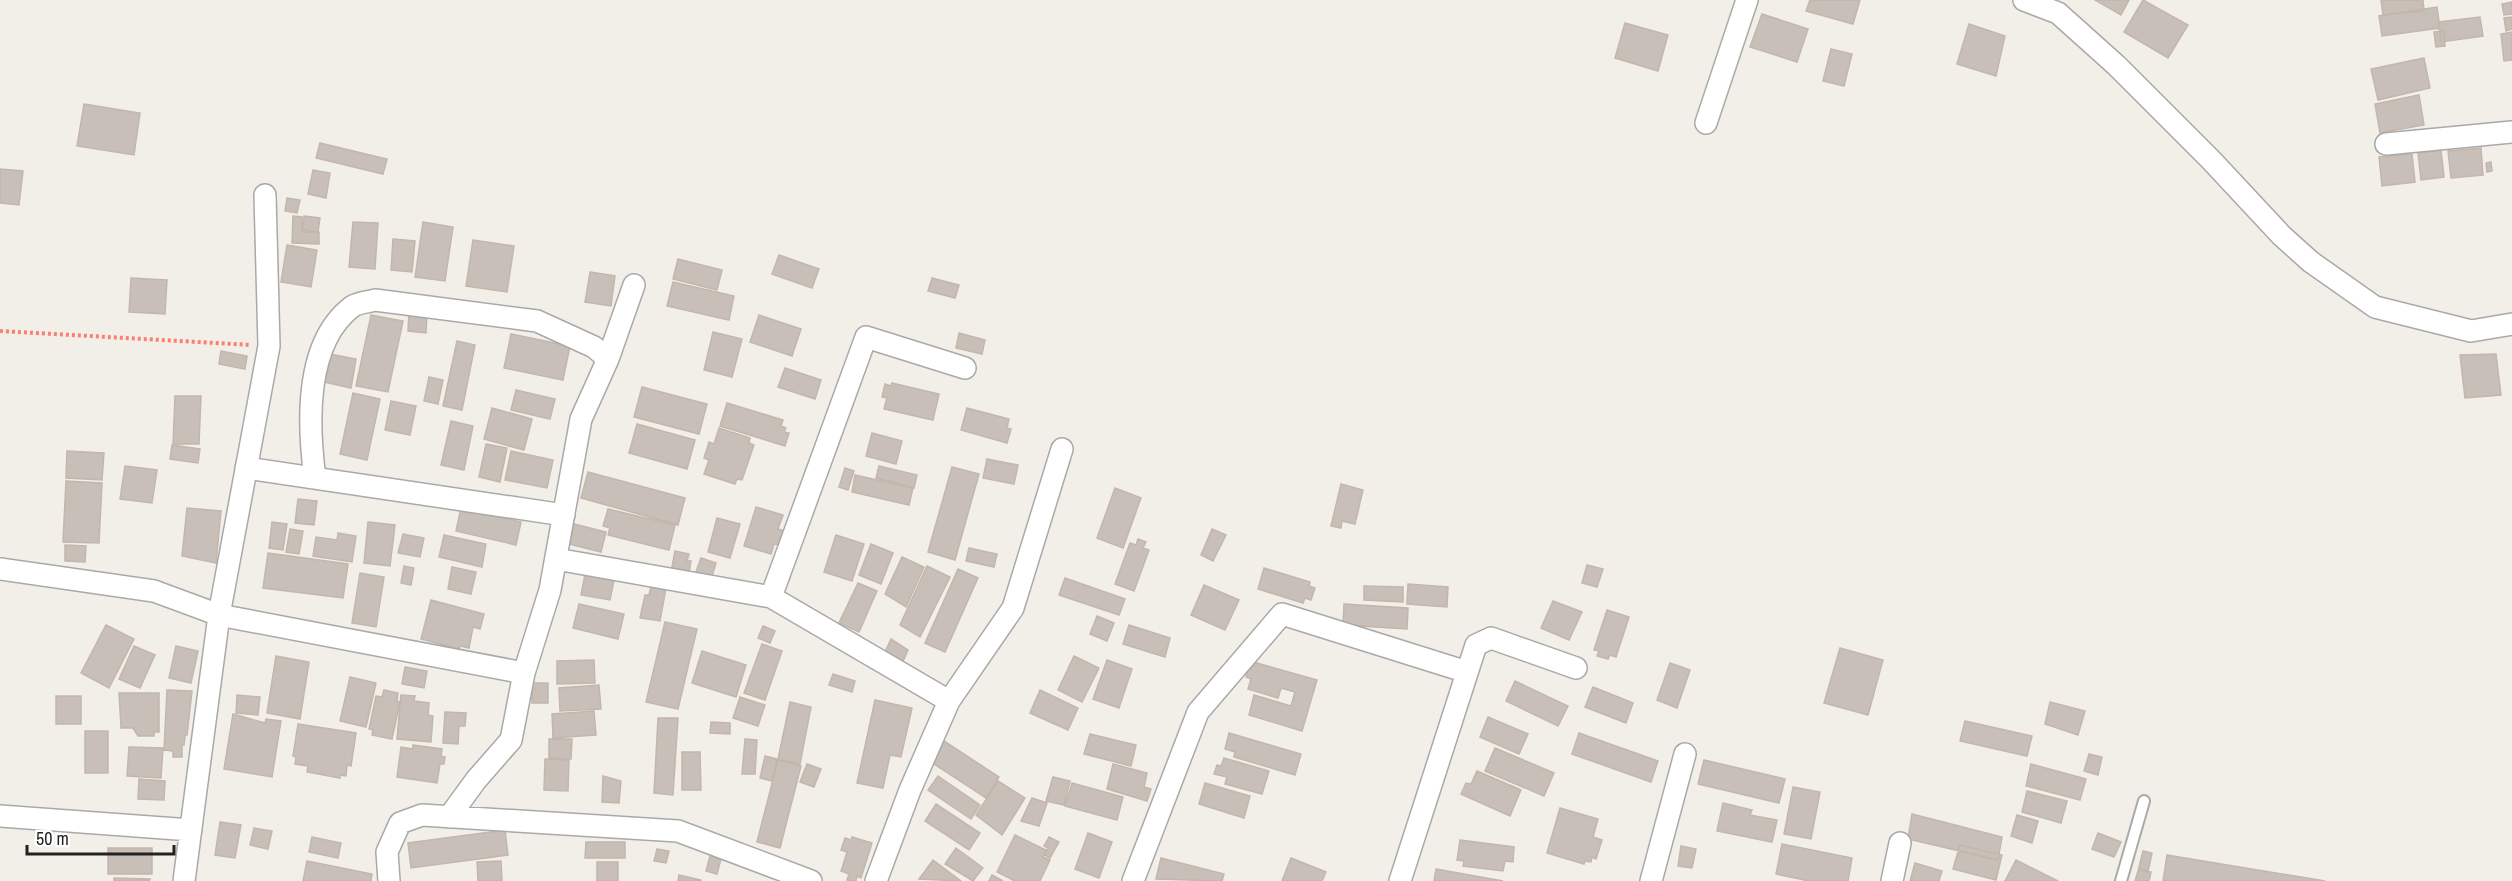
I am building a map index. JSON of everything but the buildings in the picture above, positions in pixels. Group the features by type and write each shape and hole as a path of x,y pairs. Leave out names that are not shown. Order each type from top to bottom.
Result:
{"street":[{"path":"1706,123 1747,0"},
{"path":"2024,0 2058,13 2140,89 2282,236 2311,262 2375,307 2471,331 2512,324"},
{"path":"2386,144 2512,132"},
{"path":"184,881 219,615 269,346 265,195"},
{"path":"449,817 476,780 511,740 524,673 550,590 581,419 608,359 634,285"},
{"path":"315,478 311,446 313,376 329,333 354,306 375,300 537,321 594,347 608,359"},
{"path":"771,597 866,337 965,368"},
{"path":"876,881 909,790 949,701 1013,608 1062,448"},
{"path":"246,468 564,515"},
{"path":"556,559 771,597 949,701"},
{"path":"0,569 154,591 219,615 524,673"},
{"path":"1133,881 1198,712 1282,614 1467,672"},
{"path":"1400,881 1476,645 1491,638 1576,668"},
{"path":"1651,881 1685,754"},
{"path":"389,881 387,852 400,823 422,815 678,831 811,881"},
{"path":"0,816 190,830"},
{"path":"1892,881 1900,843"}],"lane":[{"path":"2121,881 2144,801"}],"path":[{"path":"0,331 269,346"}]}
